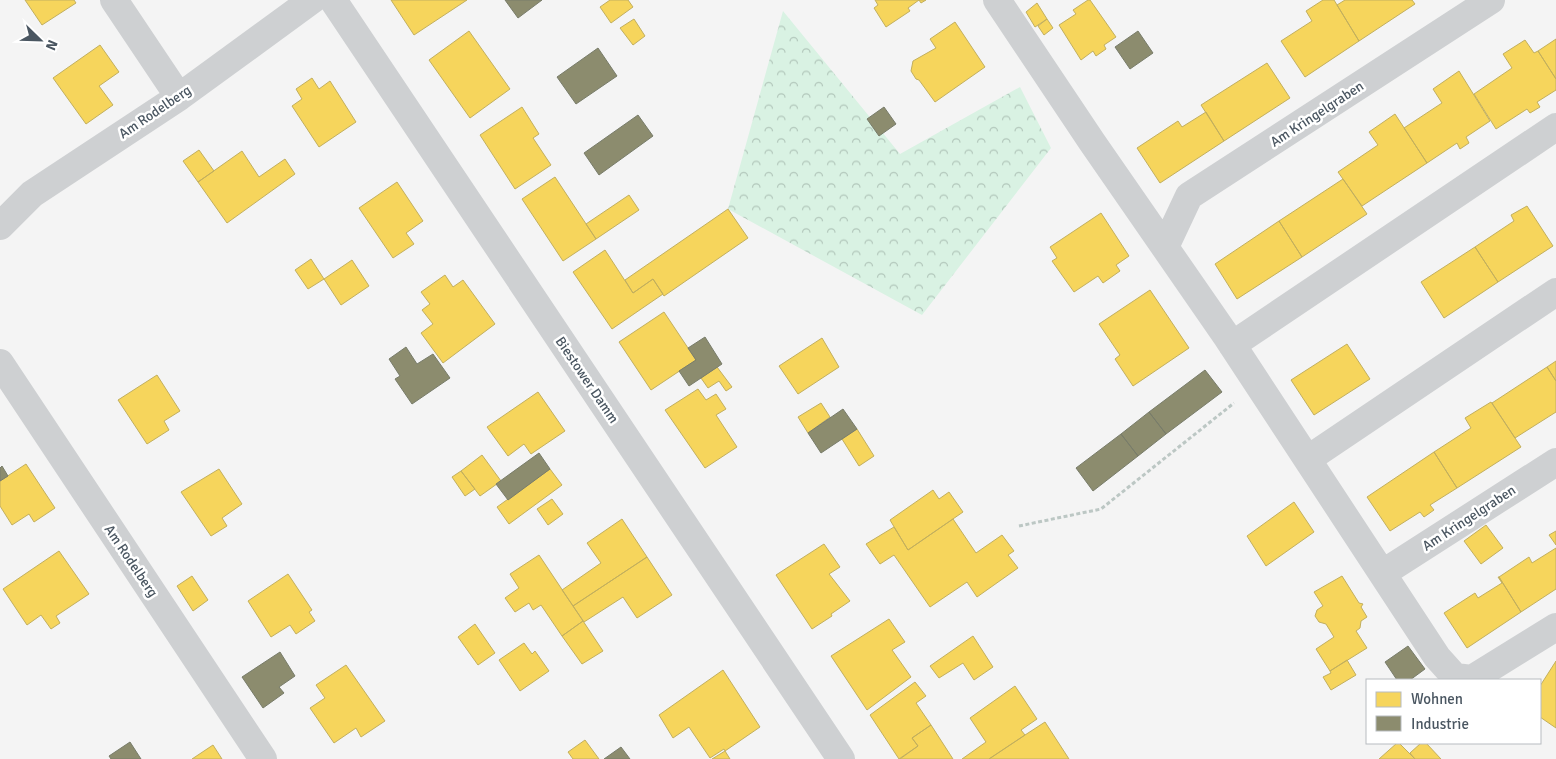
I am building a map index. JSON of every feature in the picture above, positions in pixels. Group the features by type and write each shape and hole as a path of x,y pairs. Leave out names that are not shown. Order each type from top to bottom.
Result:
{"street":[{"path":"114,0 178,97"},
{"name":"Am Rodelberg","path":"0,226 32,194 178,97 312,0"},
{"name":"Biestower Damm","path":"333,0 841,759"},
{"path":"997,0 1232,345 1437,657 1455,678 1472,679 1556,627"},
{"name":"Am Kringelgraben","path":"1165,247 1189,196 1492,0"},
{"path":"1232,345 1556,127"},
{"path":"1308,459 1556,292"},
{"name":"Am Rodelberg","path":"0,363 263,759"},
{"name":"Am Kringelgraben","path":"1383,574 1556,462"}],"path":[{"path":"1019,526 1101,509 1258,384"}],"green space":[{"path":"783,11 900,154 1020,87 1051,148 922,315 728,209"}],"building: Wohnen":[{"path":"25,0 74,0 76,3 42,25"},
{"path":"391,0 467,0 414,35"},
{"path":"610,0 628,0 633,7 611,23 600,7"},
{"path":"875,0 919,0 908,8 910,11 886,27 874,8 878,5"},
{"path":"1090,0 1116,37 1104,45 1106,49 1096,56 1093,51 1081,60 1059,25 1076,14 1073,10"},
{"path":"1323,0 1334,0 1359,41 1305,77 1281,41 1312,21 1306,11"},
{"path":"1345,0 1412,0 1415,4 1359,41 1337,5"},
{"path":"1037,3 1047,19 1035,27 1026,12"},
{"path":"634,19 645,36 633,45 620,28"},
{"path":"1047,19 1053,28 1044,35 1038,26"},
{"path":"955,22 985,67 935,102 911,71 913,61 936,48 930,39"},
{"path":"469,31 510,89 470,118 429,60"},
{"path":"1556,39 1556,79 1538,51"},
{"path":"1525,40 1534,53 1538,51 1556,79 1556,90 1537,102 1540,107 1530,113 1527,109 1496,129 1474,94 1512,68 1503,54"},
{"path":"100,45 119,72 99,86 113,105 86,124 53,78"},
{"path":"1267,63 1290,98 1224,141 1201,105"},
{"path":"1459,71 1490,121 1466,137 1469,143 1460,149 1457,143 1427,163 1404,128 1442,103 1433,89"},
{"path":"312,78 319,89 330,81 356,122 319,147 292,106 302,99 296,89"},
{"path":"522,107 539,134 533,138 551,165 515,189 480,135"},
{"path":"1206,112 1224,141 1160,183 1137,148 1178,121 1182,127"},
{"path":"1395,114 1427,163 1362,206 1338,172 1378,145 1369,132"},
{"path":"199,150 214,171 198,182 183,161"},
{"path":"242,151 259,177 285,159 295,174 227,223 198,182"},
{"path":"555,177 596,239 563,261 522,199"},
{"path":"1343,179 1367,214 1302,257 1279,221"},
{"path":"397,182 423,221 406,233 414,244 393,258 359,208"},
{"path":"629,195 639,210 596,239 586,224"},
{"path":"1527,206 1553,246 1498,282 1475,247 1514,221 1511,215"},
{"path":"728,209 748,238 664,296 653,279 633,293 625,280"},
{"path":"1101,213 1129,256 1116,265 1120,271 1103,283 1098,276 1074,292 1052,261 1057,258 1050,247"},
{"path":"1279,221 1302,257 1237,299 1215,264"},
{"path":"1475,247 1498,282 1444,318 1421,282"},
{"path":"605,250 633,293 653,279 663,294 612,329 573,272"},
{"path":"311,259 324,279 308,289 295,270"},
{"path":"352,260 369,286 341,305 324,279"},
{"path":"445,275 453,287 463,280 495,324 443,363 421,333 433,324 422,310 430,304 421,292"},
{"path":"1150,290 1189,348 1133,386 1115,359 1120,355 1099,324"},
{"path":"664,312 696,360 651,390 619,342"},
{"path":"822,338 839,367 798,394 779,366"},
{"path":"1347,344 1370,379 1314,415 1291,380"},
{"path":"1556,361 1556,381 1547,367"},
{"path":"717,367 732,387 726,391 719,381 708,388 701,378"},
{"path":"1547,367 1556,381 1556,412 1515,438 1492,403"},
{"path":"157,375 180,411 164,421 169,430 147,444 118,400"},
{"path":"698,389 706,400 716,394 726,409 716,415 737,447 705,468 665,410"},
{"path":"538,392 565,431 531,454 524,444 508,456 487,427"},
{"path":"1491,402 1521,447 1457,488 1434,452 1471,428 1465,418"},
{"path":"821,403 830,417 808,433 798,417"},
{"path":"857,429 874,456 859,466 842,439"},
{"path":"1434,452 1457,488 1430,505 1434,510 1424,517 1420,512 1390,531 1367,497"},
{"path":"482,455 501,481 480,496 461,471"},
{"path":"26,464 55,508 34,522 29,514 12,525 0,506 0,481"},
{"path":"219,469 242,504 222,518 227,526 211,536 181,492"},
{"path":"550,469 562,485 509,524 497,507"},
{"path":"461,471 475,489 465,496 452,477"},
{"path":"933,490 939,499 949,492 963,512 908,550 890,520"},
{"path":"552,499 563,514 548,525 537,509"},
{"path":"1294,502 1314,532 1266,566 1247,536"},
{"path":"622,519 647,557 573,606 562,590 601,563 587,543"},
{"path":"953,519 976,553 1002,535 1014,551 1008,555 1018,568 977,597 967,582 930,607 894,555 880,564 866,544 894,527 908,550"},
{"path":"1486,525 1503,548 1481,564 1464,541"},
{"path":"1556,531 1556,545 1549,535"},
{"path":"824,544 840,567 829,574 850,601 812,629 776,575"},
{"path":"1556,548 1556,589 1521,612 1499,577 1529,557 1532,563"},
{"path":"59,551 89,594 56,616 60,623 51,629 41,615 27,625 3,589"},
{"path":"539,555 583,621 562,636 541,605 533,610 529,603 515,612 505,598 519,588 510,574"},
{"path":"647,557 672,595 637,618 623,597 584,622 573,606"},
{"path":"288,574 312,610 309,612 315,621 296,634 290,625 271,637 248,601"},
{"path":"192,576 208,600 193,611 177,586"},
{"path":"1342,576 1359,603 1363,604 1361,607 1367,617 1361,621 1360,628 1356,631 1367,648 1330,671 1316,649 1334,637 1326,624 1319,622 1315,616 1317,610 1323,606 1314,592"},
{"path":"1499,577 1521,612 1467,648 1444,613 1475,593 1478,598 1502,583"},
{"path":"889,619 905,642 892,650 911,677 867,710 831,656"},
{"path":"583,621 603,651 582,664 562,636"},
{"path":"475,624 495,653 478,665 458,637"},
{"path":"973,636 993,667 974,680 963,663 939,678 930,666"},
{"path":"524,643 532,654 535,651 549,671 520,691 499,660"},
{"path":"1347,660 1356,675 1331,690 1323,677"},
{"path":"1556,661 1556,728 1541,718 1541,684"},
{"path":"346,665 385,721 361,737 356,728 334,743 310,708 325,698 316,685"},
{"path":"723,670 760,727 725,751 724,749 710,758 689,727 673,738 659,715"},
{"path":"915,682 926,696 916,703 931,725 912,738 918,746 899,759 870,715"},
{"path":"1015,686 1037,719 1021,730 1025,735 989,759 962,759 986,742 970,718"},
{"path":"1045,722 1069,759 989,759 1025,735"},
{"path":"931,725 953,759 900,759 918,746 912,738"},
{"path":"585,740 599,759 573,759 568,752"},
{"path":"1396,744 1400,744 1415,759 1379,759"},
{"path":"1420,744 1427,744 1441,759 1415,759 1410,753"},
{"path":"213,745 222,759 192,759"},
{"path":"725,751 730,759 712,759"}],"building: Industrie":[{"path":"505,0 542,0 518,18"},
{"path":"1138,31 1153,53 1130,69 1115,47"},
{"path":"598,48 617,76 576,104 557,77"},
{"path":"884,107 896,124 879,136 867,119"},
{"path":"638,115 653,136 599,175 584,153"},
{"path":"705,337 722,364 689,386 679,371 696,360 688,348"},
{"path":"406,347 417,364 433,354 450,378 412,404 395,379 400,376 389,359"},
{"path":"1205,370 1222,392 1166,434 1149,412"},
{"path":"843,409 857,429 821,453 808,433"},
{"path":"1149,412 1166,434 1138,456 1121,434"},
{"path":"1121,434 1138,456 1093,491 1076,468"},
{"path":"539,453 550,469 508,500 496,484"},
{"path":"2,466 8,476 0,481 0,468"},
{"path":"1408,646 1425,669 1411,679 1396,679 1385,662"},
{"path":"280,652 295,676 279,687 284,693 263,708 242,677"},
{"path":"130,742 141,759 111,759 109,756"},
{"path":"621,747 630,759 604,759"}]}
